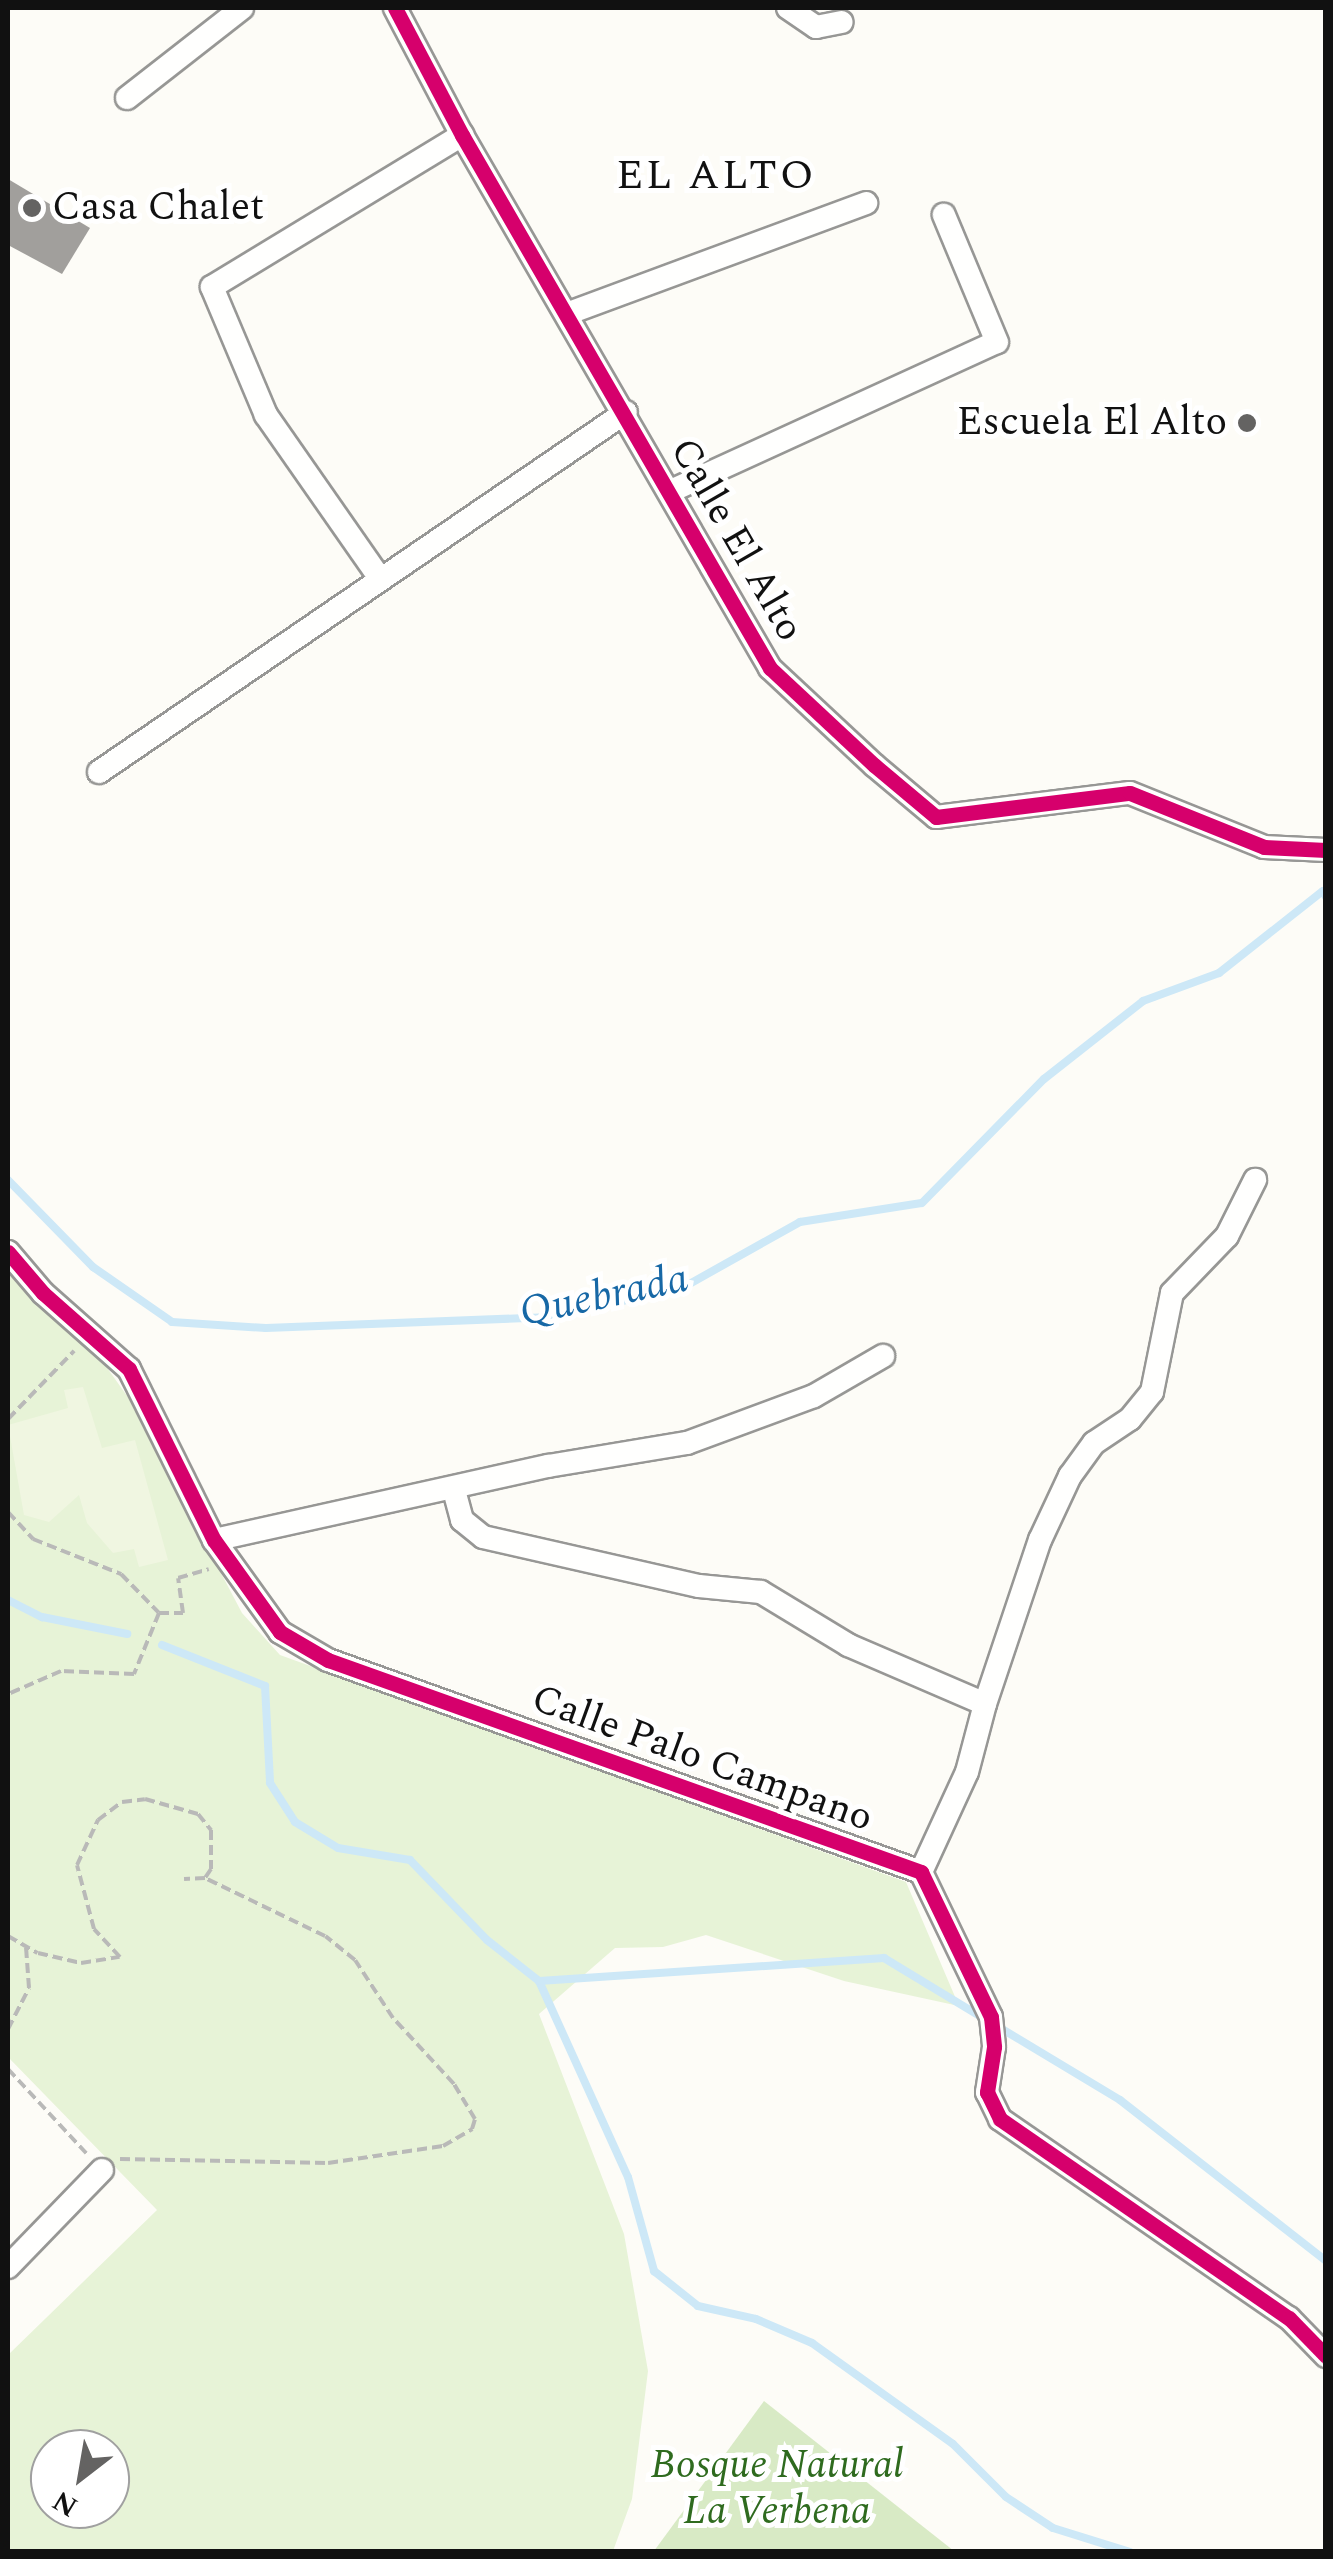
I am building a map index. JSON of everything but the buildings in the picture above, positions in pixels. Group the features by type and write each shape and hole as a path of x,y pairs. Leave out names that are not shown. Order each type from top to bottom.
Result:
{"street":[{"path":"127,98 242,8"},
{"name":"Calle El Alto","path":"395,8 462,135 569,313 770,668 936,817 1130,794 1264,847 1326,850"},
{"path":"788,8 816,27 842,22"},
{"path":"379,577 266,416 212,287 462,135"},
{"path":"569,313 866,203"},
{"path":"671,490 997,342 944,215"},
{"path":"99,772 379,577 626,412"},
{"path":"1255,1180 1227,1236 1172,1293 1152,1392 1130,1419 1094,1443 1070,1476 1040,1540 985,1704 967,1772 920,1872 991,2017 994,2047 986,2092 1000,2119 1289,2318 1326,2356"},
{"name":"Calle Palo Campano","path":"8,1252 140,1387 230,1565 268,1620 310,1652 920,1872"},
{"path":"214,1540 687,1443 814,1396 883,1356"},
{"path":"454,1490 462,1520 483,1536 699,1586 762,1592 848,1645 985,1704"},
{"path":"8,2267 102,2170"}],"path":[{"path":"8,1419 90,1334"},
{"path":"8,1512 34,1539 121,1574 159,1613 183,1614 182,1576 230,1565"},
{"path":"9,1691 61,1671 134,1674 159,1613"},
{"path":"8,1936 26,1947 81,1963 120,1956 94,1930 80,1896 78,1866 98,1820 122,1802 145,1798 198,1814 211,1830 214,1850 205,1878"},
{"path":"8,2069 102,2170 123,2158 328,2163 443,2146 472,2130 474,2118 454,2084 393,2018 355,1960 325,1936 205,1878 184,1880"},
{"path":"8,2029 29,1988 26,1947"}],"green space":[{"path":"8,1271 105,1365 130,1400 242,1613 280,1655 906,1882 959,2006 844,1981 706,1935 663,1947 615,1948 539,2014 624,2234 648,2371 632,2499 613,2551 8,2551 8,2355 157,2210 8,2057"},
{"path":"83,1387 102,1448 135,1440 168,1560 139,1567 134,1549 113,1553 87,1523 79,1495 49,1522 24,1515 8,1425 68,1408 64,1390"},
{"name":"Bosque Natural La Verbena","path":"764,2401 954,2551 654,2551"}],"waterway":[{"name":"Quebrada","path":"8,1180 93,1267 172,1322 266,1328 552,1317 684,1287 800,1222 922,1203 1044,1079 1143,1001 1219,973 1323,891 1326,897"},
{"path":"8,1600 42,1617 127,1634"},
{"path":"162,1645 265,1686 270,1783 295,1822 338,1848 410,1860 487,1940 539,1981 628,2177 654,2271 698,2306 756,2319 812,2343 953,2444 1006,2497 1053,2528 1130,2552"},
{"path":"539,1981 884,1958 983,2018"},
{"path":"1002,2029 1120,2100 1326,2261"}],"cycle path":[{"path":"395,8 462,135 770,668 874,765 936,817 1130,793 1264,847 1326,850"},
{"path":"8,1252 43,1293 129,1369 214,1540 280,1632 328,1660 921,1872 991,2017 994,2047 987,2092 1000,2119 1289,2318 1326,2356"}],"place":[{"name":"Casa Chalet","path":"32,208"},
{"name":"Escuela El Alto","path":"1247,423"}],"district":[{"name":"EL ALTO","path":"716,176"}]}
